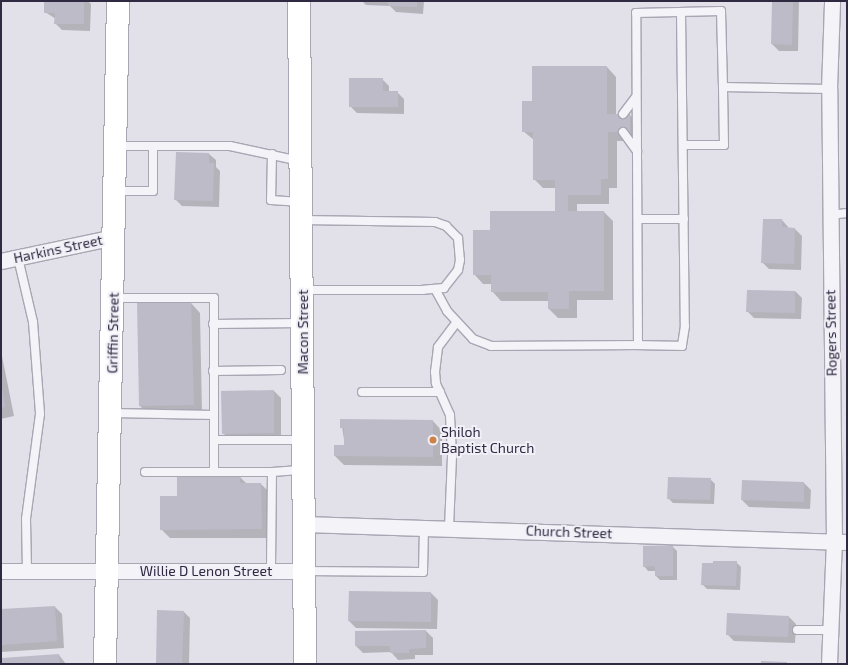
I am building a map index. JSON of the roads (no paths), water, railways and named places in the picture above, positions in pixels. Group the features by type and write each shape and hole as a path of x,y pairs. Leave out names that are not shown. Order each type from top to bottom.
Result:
{"main road":[{"name":"Griffin Street","path":"105,664 109,570 118,1"},
{"name":"Macon Street","path":"300,1 305,664"}],"street":[{"name":"Rogers Street","path":"829,664 830,630 840,542 830,215 829,89 832,1"},
{"name":"Harkins Street","path":"1,261 114,237"},
{"name":"Church Street","path":"304,524 840,542"},
{"name":"Willie D Lenon Street","path":"1,571 304,571"}],"lane":[{"path":"638,345 636,13 721,11 724,87 724,145 683,145"},
{"path":"435,289 447,311 457,322 473,338 491,346 682,346 685,326 681,12"},
{"path":"724,87 829,89"},
{"path":"623,114 636,98"},
{"path":"623,132 637,151"},
{"path":"116,146 230,146 301,161"},
{"path":"115,191 153,191 153,146"},
{"path":"272,154 271,200 302,211 417,220 446,226 458,238 460,260 451,280 444,288 302,290"},
{"path":"830,215 847,213"},
{"path":"638,219 684,219"},
{"path":"18,258 33,322 40,414 26,519 27,571"},
{"path":"113,298 214,298 214,472"},
{"path":"449,528 452,455 450,415 440,392 435,372 438,346 457,322"},
{"path":"213,324 303,323"},
{"path":"213,370 281,370"},
{"path":"362,392 440,392"},
{"path":"111,413 214,415"},
{"path":"214,440 304,440"},
{"path":"145,472 272,472 304,470"},
{"path":"271,571 272,472"},
{"path":"304,571 423,572 424,527"},
{"path":"797,630 830,630"}],"place":[{"name":"Shiloh Baptist Church","path":"433,440"}]}
